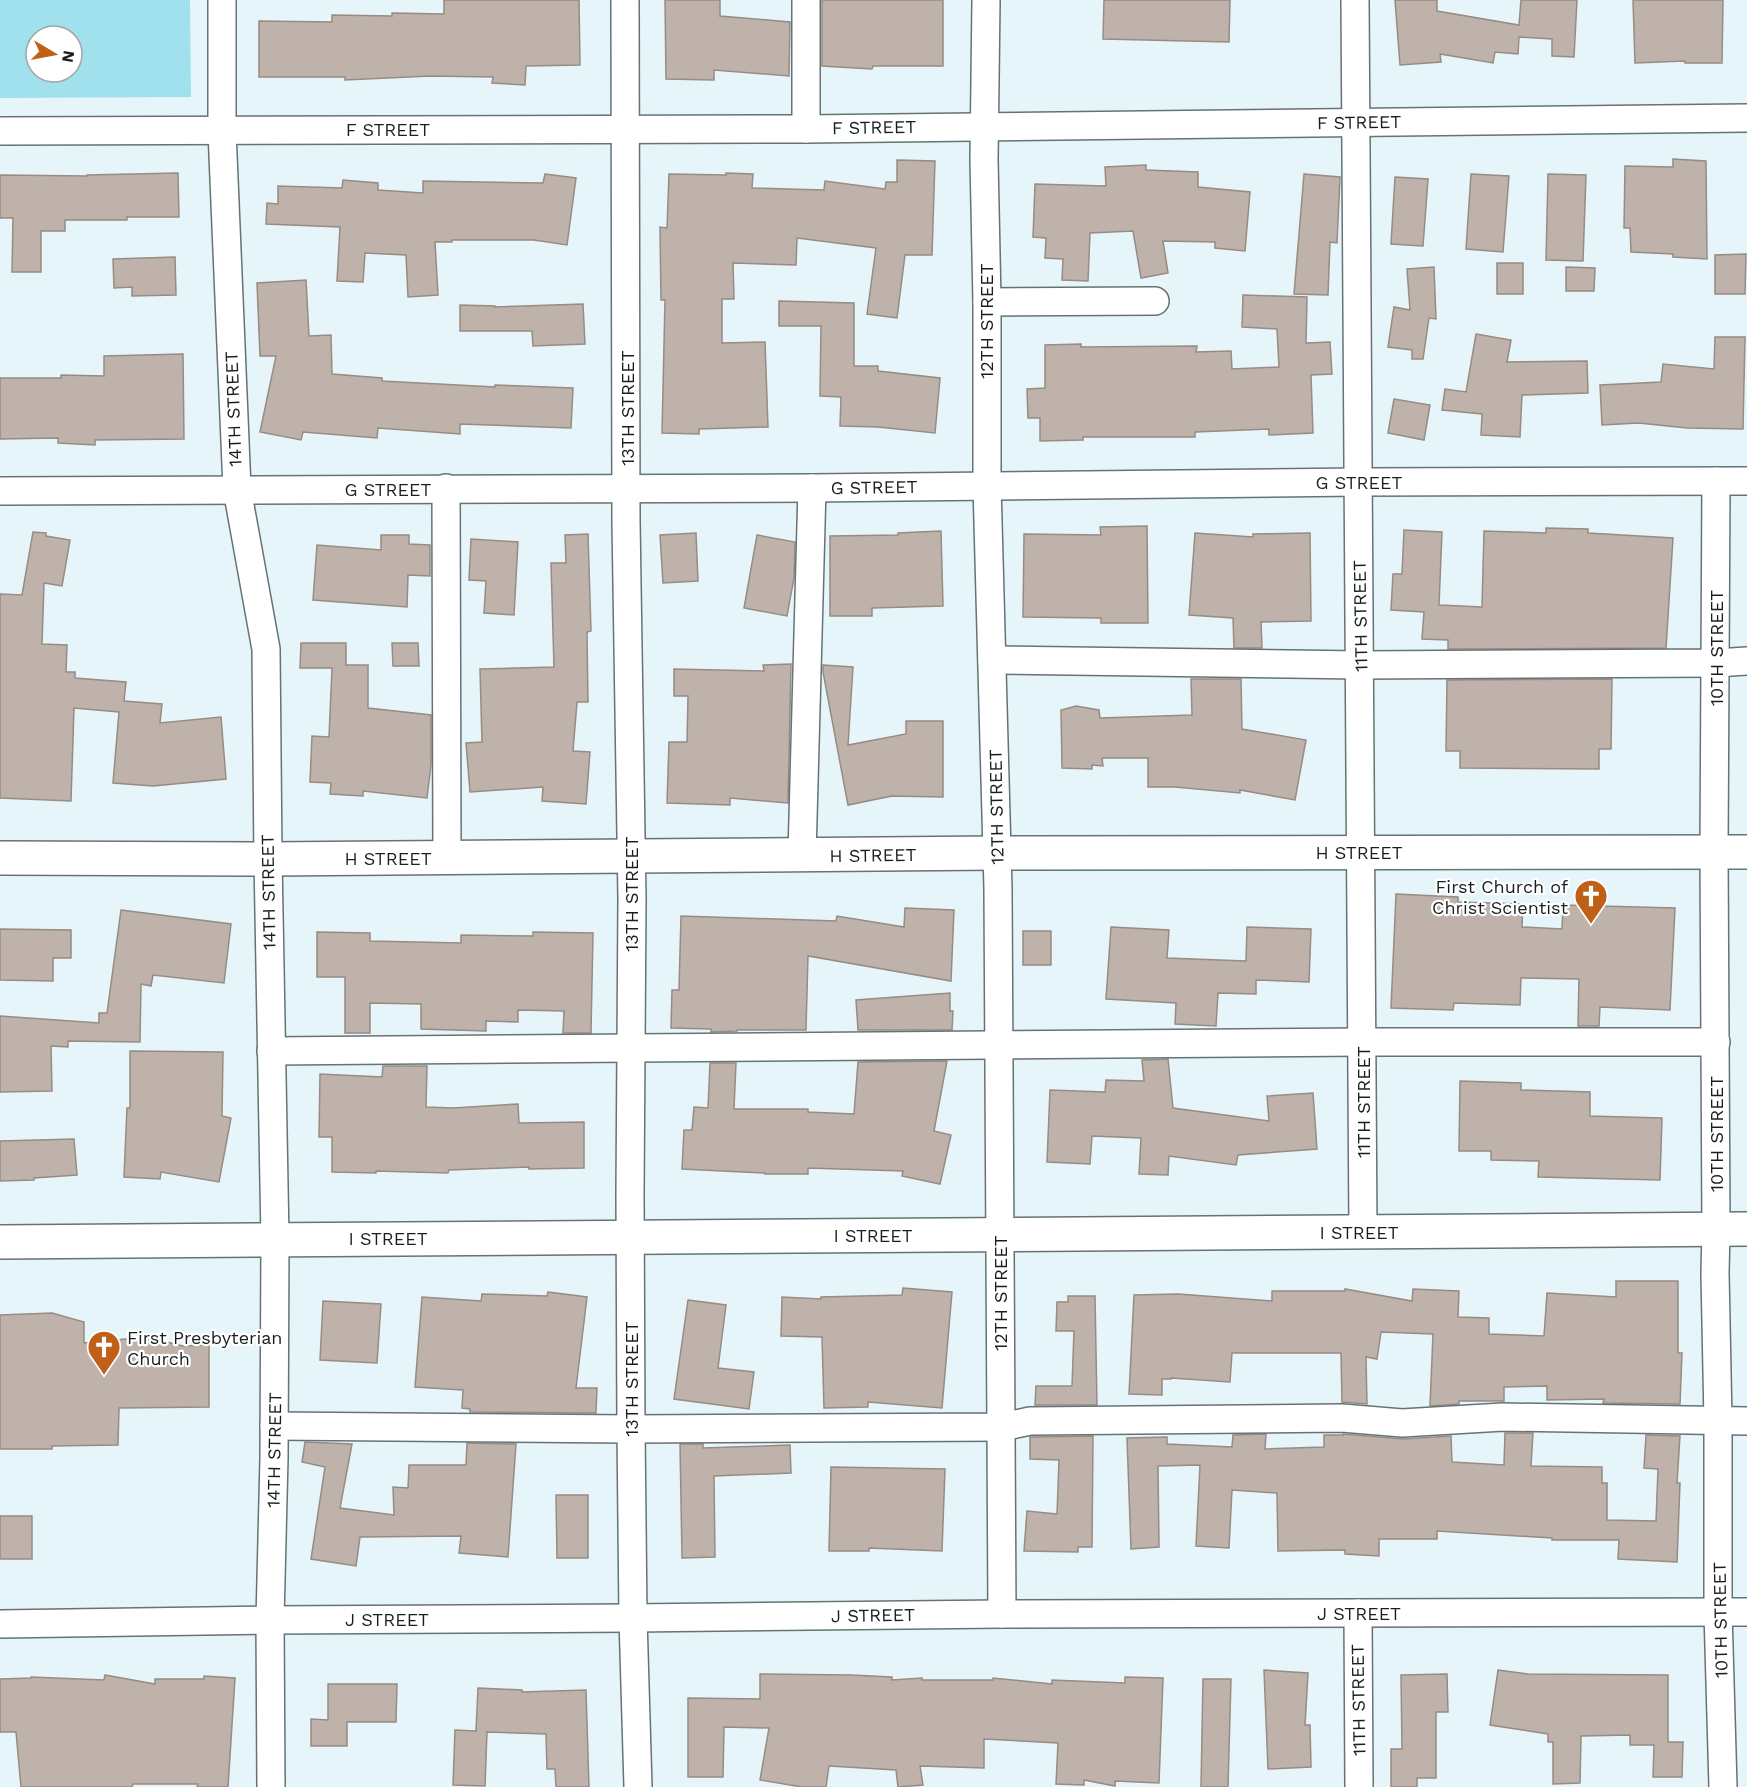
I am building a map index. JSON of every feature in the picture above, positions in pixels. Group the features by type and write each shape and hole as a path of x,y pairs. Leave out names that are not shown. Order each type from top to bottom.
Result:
{"main road":[{"name":"H STREET","path":"0,858 268,859 998,853 1747,852"},
{"name":"I STREET","path":"0,1242 1732,1229"}],"street":[{"name":"14TH STREET","path":"222,0 222,131 237,489 266,650 275,1239 270,1620 271,1787"},
{"name":"13TH STREET","path":"624,0 626,521 631,856 631,1429 638,1787"},
{"path":"806,0 806,129"},
{"name":"12TH STREET","path":"986,0 984,126 987,485 998,853 1002,1614"},
{"name":"11TH STREET","path":"1355,0 1364,1232"},
{"name":"F STREET","path":"0,131 806,129 1747,118"},
{"path":"987,303 1155,301"},
{"name":"10TH STREET","path":"1716,481 1714,852 1716,1042 1732,1229 1715,1273 1723,1787"},
{"name":"G STREET","path":"0,491 1747,481"},
{"path":"446,488 447,858"},
{"path":"802,855 812,488"},
{"path":"992,660 1361,665 1747,661"},
{"path":"271,1051 1363,1041 1716,1042"},
{"path":"274,1426 631,1429 1002,1427 1030,1421 1342,1418 1402,1424 1503,1417 1747,1421"},
{"name":"J STREET","path":"0,1624 1002,1614 1747,1612"},
{"name":"11TH STREET","path":"1358,1613 1359,1787"}],"shaded area":[{"path":"0,0 190,0 191,97 0,98"}],"building":[{"path":"444,0 579,0 580,65 526,66 525,85 492,83 493,77 430,76 345,80 345,77 259,77 259,21 332,22 332,15 444,14"},
{"path":"665,0 720,0 720,16 790,22 789,76 714,70 714,80 666,79"},
{"path":"822,0 943,0 943,66 873,66 872,69 822,66"},
{"path":"1104,0 1230,0 1229,42 1103,39"},
{"path":"1395,0 1437,0 1437,11 1519,25 1521,0 1577,0 1574,57 1552,56 1552,39 1519,37 1518,54 1495,52 1493,63 1440,54 1441,62 1400,65"},
{"path":"1633,0 1723,0 1722,63 1685,63 1685,61 1635,63"},
{"path":"1673,159 1706,161 1707,259 1673,257 1673,254 1631,252 1630,228 1624,228 1625,166 1673,167"},
{"path":"897,160 935,161 932,255 905,255 897,318 867,314 876,248 797,238 796,265 733,263 734,299 722,299 722,343 765,342 768,427 699,429 699,434 662,433 665,300 661,300 660,227 667,228 669,174 753,174 752,188 824,190 825,181 885,189 886,182 897,182"},
{"path":"1146,165 1146,170 1198,172 1198,187 1250,192 1245,251 1215,248 1215,242 1163,241 1168,273 1141,278 1133,231 1090,233 1088,281 1062,280 1063,259 1045,258 1046,238 1033,237 1035,184 1106,186 1105,167"},
{"path":"178,173 179,217 65,220 65,231 41,231 41,272 12,272 13,218 0,218 0,175 87,176"},
{"path":"545,174 576,178 567,245 534,240 435,242 438,295 408,297 406,255 365,253 363,282 337,281 340,227 266,224 267,203 278,204 278,186 342,188 343,180 378,183 378,190 423,193 423,181 543,183"},
{"path":"1304,174 1340,177 1337,243 1330,242 1328,295 1294,294"},
{"path":"1471,174 1509,176 1503,252 1466,249"},
{"path":"1548,174 1586,175 1583,261 1546,260"},
{"path":"1395,177 1428,179 1423,246 1391,244"},
{"path":"1746,254 1745,294 1715,294 1715,255"},
{"path":"175,257 176,295 132,296 132,287 114,288 113,259"},
{"path":"1497,263 1523,263 1523,294 1497,294"},
{"path":"1434,267 1436,319 1429,318 1423,359 1412,359 1412,350 1388,347 1394,307 1410,310 1407,269"},
{"path":"1566,267 1595,268 1594,291 1566,291"},
{"path":"306,280 309,336 331,335 332,374 382,378 382,381 495,387 495,385 573,388 571,428 460,424 460,434 378,428 377,438 303,432 301,440 260,432 276,356 260,356 257,283"},
{"path":"1243,295 1307,297 1306,343 1330,342 1332,374 1311,375 1313,433 1269,435 1269,429 1195,432 1195,437 1083,437 1083,440 1040,441 1040,418 1028,418 1027,389 1045,388 1045,345 1197,346 1196,352 1231,351 1232,369 1279,367 1277,329 1242,327"},
{"path":"779,301 854,303 854,366 878,366 878,371 940,378 935,433 840,426 841,397 820,396 821,326 779,326"},
{"path":"583,304 585,344 533,346 532,331 460,331 460,305 495,307"},
{"path":"1476,334 1511,340 1507,362 1587,361 1588,393 1522,395 1520,437 1481,435 1482,414 1442,410 1445,389 1466,392"},
{"path":"1715,337 1745,337 1743,429 1687,428 1639,423 1602,425 1600,385 1661,382 1663,364 1714,369"},
{"path":"183,354 184,439 95,440 95,445 58,443 58,438 0,439 0,378 61,378 61,375 104,376 104,356"},
{"path":"1394,399 1430,405 1424,440 1388,433"},
{"path":"1147,526 1148,623 1101,623 1101,618 1023,617 1024,534 1101,535 1100,527"},
{"path":"1546,528 1588,529 1588,533 1673,538 1666,648 1448,649 1448,640 1422,639 1424,612 1391,610 1393,574 1402,574 1404,530 1442,532 1439,605 1482,607 1484,531 1546,533"},
{"path":"941,531 943,606 872,608 872,616 830,616 830,536 898,535 898,533"},
{"path":"33,532 70,540 62,586 44,583 42,644 67,645 66,672 75,672 75,678 126,682 124,701 162,704 160,723 221,717 226,779 153,786 113,783 119,712 74,708 71,801 0,798 0,594 22,595"},
{"path":"696,533 698,581 663,583 660,535"},
{"path":"1195,533 1253,537 1253,534 1310,533 1311,621 1261,622 1262,648 1234,648 1233,618 1189,615"},
{"path":"588,534 591,631 587,632 588,702 577,702 573,751 590,752 586,804 542,801 543,787 470,792 466,743 482,742 480,669 554,667 551,563 566,563 565,535"},
{"path":"381,535 409,535 409,544 430,545 430,576 408,575 407,607 313,600 317,545 381,550"},
{"path":"757,535 795,542 794,578 787,616 744,608"},
{"path":"471,539 518,542 514,615 484,613 486,581 469,580"},
{"path":"301,643 346,643 346,665 368,665 368,708 431,715 431,765 427,798 363,791 363,796 330,794 331,783 310,782 312,736 329,737 332,668 300,668"},
{"path":"392,643 418,643 419,666 393,666"},
{"path":"791,664 788,803 730,798 730,805 667,803 669,742 687,742 688,696 674,696 674,669 764,671 763,665"},
{"path":"823,665 853,667 848,745 906,734 906,721 943,721 943,797 892,796 848,805"},
{"path":"1191,679 1241,679 1242,729 1306,740 1295,800 1240,790 1240,793 1148,787 1148,758 1102,758 1103,766 1092,765 1092,769 1062,768 1061,710 1076,706 1099,710 1100,718 1192,715"},
{"path":"1612,679 1611,749 1599,749 1599,769 1460,768 1460,751 1446,751 1447,680"},
{"path":"1396,894 1458,897 1458,902 1523,904 1522,927 1562,929 1563,905 1675,908 1670,1010 1600,1007 1599,1026 1578,1026 1579,979 1521,978 1520,1005 1454,1003 1453,1010 1391,1008"},
{"path":"905,908 954,910 951,981 808,956 806,1030 711,1032 711,1029 671,1028 672,990 679,990 681,916 836,921 837,916 904,927"},
{"path":"121,910 231,924 224,983 153,975 151,986 141,984 140,1042 68,1041 68,1047 51,1046 52,1091 0,1092 0,1016 99,1023 99,1013 107,1013"},
{"path":"1111,927 1169,930 1167,958 1246,961 1247,927 1311,929 1309,982 1256,980 1256,994 1218,993 1216,1026 1175,1024 1176,1003 1106,999"},
{"path":"0,929 71,930 71,958 53,958 53,981 0,980"},
{"path":"1023,931 1051,931 1051,965 1023,965"},
{"path":"317,932 370,933 370,941 461,943 461,935 533,936 533,932 593,933 591,1033 563,1033 564,1011 518,1010 518,1022 486,1021 486,1031 421,1029 421,1004 370,1003 370,1033 345,1033 345,977 317,977"},
{"path":"950,993 950,1011 953,1011 952,1030 858,1030 856,1000"},
{"path":"130,1051 223,1052 222,1116 231,1118 219,1182 161,1172 160,1179 124,1177 127,1108 130,1108"},
{"path":"1168,1059 1173,1108 1269,1121 1267,1096 1313,1093 1317,1149 1238,1155 1236,1165 1169,1156 1168,1175 1139,1174 1141,1138 1092,1136 1090,1164 1047,1162 1050,1090 1105,1092 1106,1080 1144,1081 1142,1060"},
{"path":"947,1061 934,1131 951,1135 940,1184 902,1176 903,1171 808,1168 808,1174 765,1174 682,1169 684,1130 692,1130 694,1107 708,1108 710,1063 736,1063 734,1109 808,1109 808,1112 854,1114 858,1062"},
{"path":"383,1066 427,1066 426,1107 453,1108 518,1104 519,1123 584,1122 584,1168 529,1169 529,1167 449,1170 448,1173 332,1172 332,1137 319,1137 320,1074 382,1077"},
{"path":"1460,1081 1521,1083 1521,1090 1590,1092 1590,1116 1662,1118 1660,1180 1538,1177 1539,1161 1491,1160 1491,1151 1459,1151"},
{"path":"74,1139 77,1175 0,1181 0,1141"},
{"path":"1616,1281 1678,1281 1678,1353 1682,1353 1680,1404 1603,1403 1604,1399 1547,1400 1547,1386 1504,1387 1504,1401 1459,1401 1459,1404 1430,1406 1433,1334 1381,1332 1377,1359 1366,1357 1367,1404 1342,1402 1341,1353 1232,1353 1230,1382 1162,1379 1162,1395 1129,1394 1134,1295 1178,1294 1272,1301 1272,1291 1345,1291 1345,1289 1412,1301 1413,1289 1459,1291 1458,1317 1489,1318 1489,1334 1544,1336 1547,1293 1616,1297"},
{"path":"903,1288 952,1292 942,1408 868,1402 868,1407 824,1408 822,1337 781,1336 782,1297 821,1299 821,1297 902,1295"},
{"path":"548,1292 587,1297 576,1388 597,1388 596,1413 470,1412 470,1409 462,1408 463,1390 415,1387 422,1297 481,1301 482,1294 547,1296"},
{"path":"1068,1296 1095,1296 1097,1405 1035,1405 1036,1386 1072,1386 1074,1331 1056,1331 1057,1302 1068,1302"},
{"path":"688,1300 726,1305 718,1368 754,1372 749,1409 674,1399"},
{"path":"323,1301 381,1304 377,1363 320,1360"},
{"name":"First Presbyterian Church","path":"52,1313 84,1322 84,1343 146,1337 183,1346 209,1345 209,1407 119,1408 118,1445 0,1449 0,1315"},
{"path":"1505,1433 1533,1433 1531,1466 1602,1467 1602,1483 1607,1483 1607,1520 1656,1521 1658,1469 1644,1468 1646,1435 1680,1436 1677,1483 1680,1483 1677,1562 1618,1559 1619,1540 1552,1540 1552,1538 1437,1531 1437,1539 1379,1539 1379,1556 1345,1554 1345,1550 1278,1551 1277,1493 1232,1490 1229,1548 1196,1546 1200,1465 1158,1466 1159,1547 1131,1549 1127,1438 1167,1437 1167,1444 1232,1447 1233,1435 1266,1434 1265,1449 1324,1447 1324,1435 1343,1434 1403,1439 1451,1436 1452,1462 1504,1465"},
{"path":"1093,1436 1092,1547 1078,1547 1078,1552 1024,1551 1027,1511 1057,1514 1059,1460 1030,1459 1030,1437"},
{"path":"305,1442 352,1444 340,1508 394,1515 393,1487 408,1488 409,1465 466,1465 467,1443 516,1444 508,1557 459,1553 461,1536 360,1537 356,1566 311,1559 325,1467 302,1462"},
{"path":"680,1444 703,1444 703,1448 790,1445 791,1473 714,1476 715,1557 682,1558"},
{"path":"831,1467 945,1469 942,1551 869,1548 869,1551 829,1551"},
{"path":"556,1495 588,1495 588,1558 557,1558"},
{"path":"0,1516 32,1516 32,1559 0,1559"},
{"path":"1264,1670 1308,1673 1305,1725 1310,1725 1311,1767 1268,1769"},
{"path":"1498,1670 1528,1674 1668,1675 1668,1742 1683,1742 1682,1777 1653,1777 1654,1745 1630,1745 1630,1735 1581,1736 1580,1783 1553,1784 1553,1742 1548,1742 1548,1734 1490,1725"},
{"path":"760,1674 851,1675 892,1677 892,1680 922,1678 922,1680 993,1680 993,1678 1052,1684 1052,1680 1125,1683 1125,1677 1163,1678 1159,1783 1115,1781 1115,1786 1084,1780 1084,1785 1056,1784 1058,1743 984,1739 984,1768 920,1766 923,1785 898,1787 896,1770 829,1766 826,1787 802,1787 760,1780 769,1728 724,1727 723,1777 688,1777 688,1698 760,1699"},
{"path":"1447,1674 1448,1712 1436,1712 1436,1778 1417,1778 1417,1787 1391,1787 1391,1749 1402,1749 1401,1675"},
{"path":"105,1675 155,1684 155,1679 204,1679 204,1676 235,1678 228,1787 197,1787 198,1784 133,1784 132,1787 21,1787 16,1732 0,1732 0,1679 31,1677 104,1680"},
{"path":"1203,1679 1231,1679 1228,1787 1201,1787"},
{"path":"328,1684 397,1684 396,1722 347,1722 347,1746 311,1746 311,1719 328,1720"},
{"path":"478,1688 522,1690 522,1692 586,1690 589,1787 556,1787 555,1769 547,1769 546,1734 487,1732 485,1786 453,1785 455,1730 476,1731"}],"place":[{"name":"First Church of Christ Scientist","path":"1591,925"},
{"name":"First Presbyterian Church","path":"104,1376"}]}
